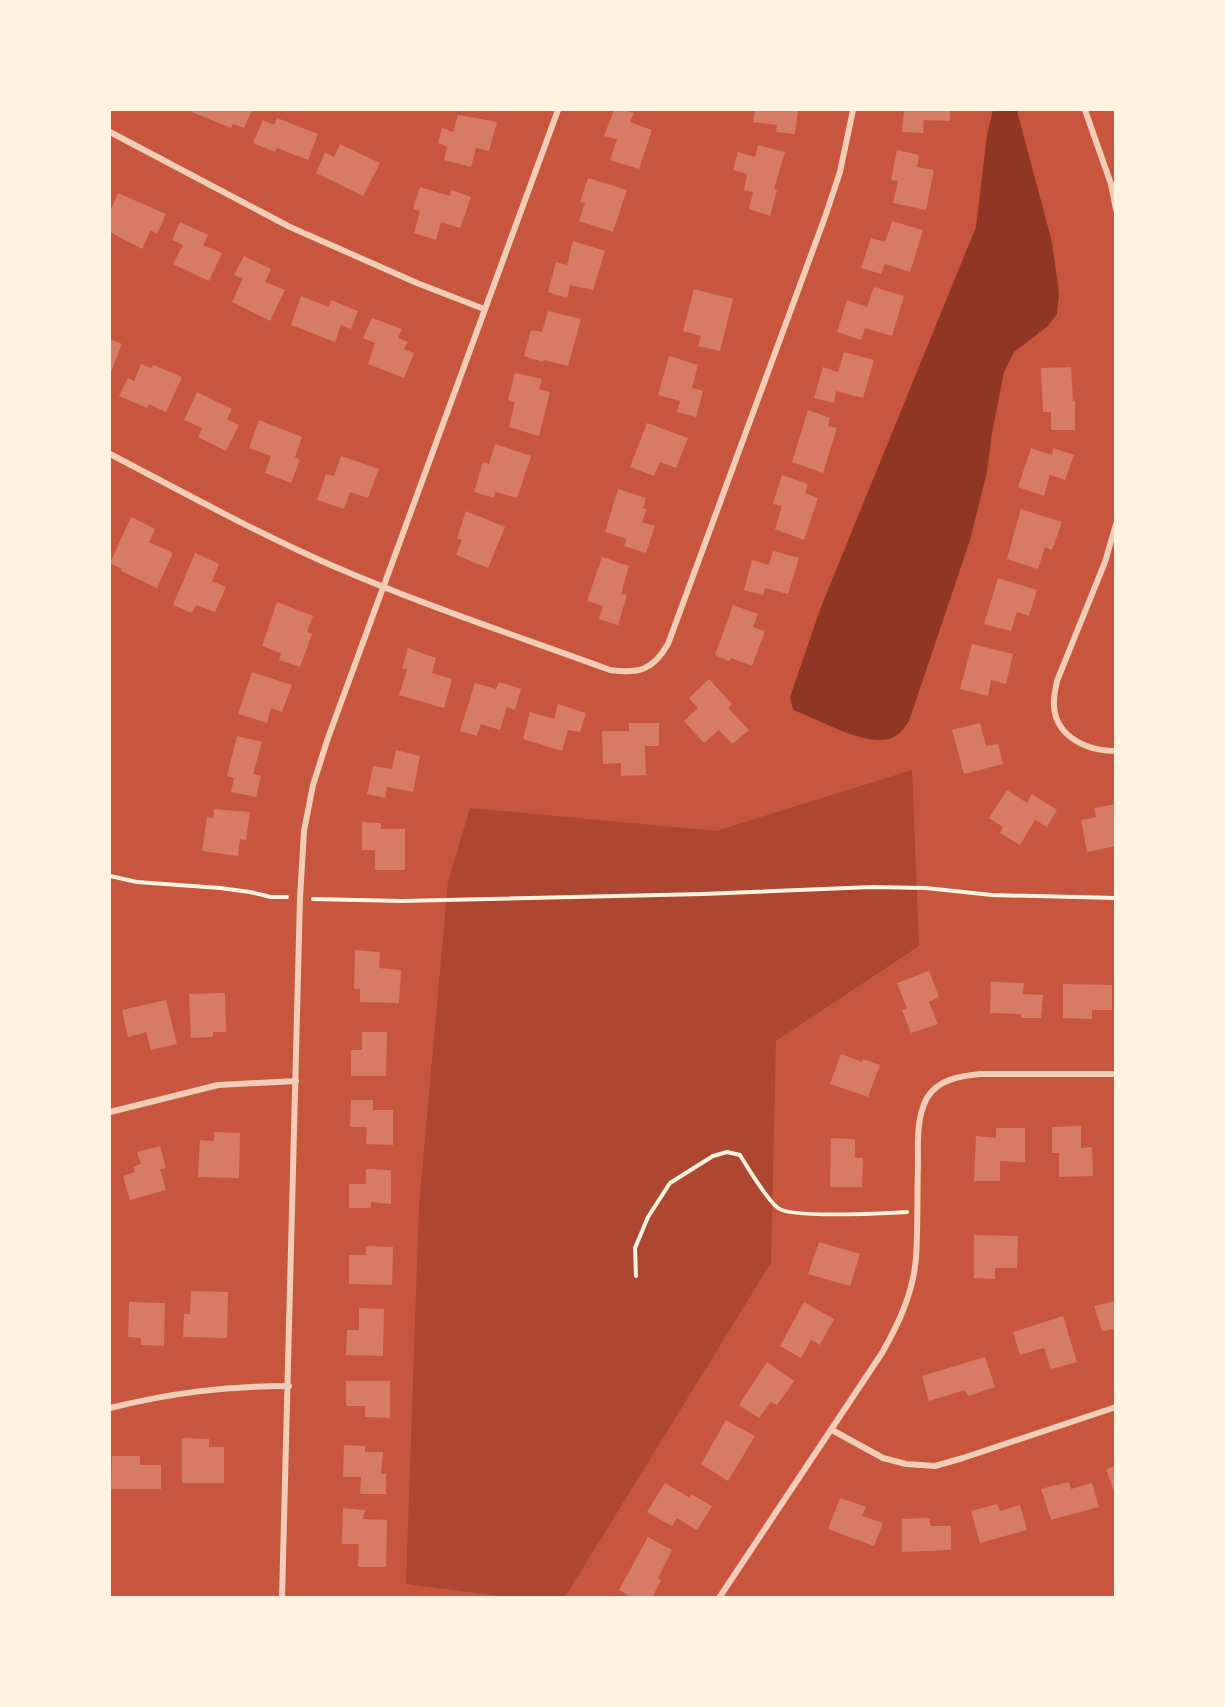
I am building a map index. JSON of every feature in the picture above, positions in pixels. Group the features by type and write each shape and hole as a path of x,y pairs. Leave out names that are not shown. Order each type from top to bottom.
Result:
{"street":[{"path":"282,1598 300,898 304,831 313,785 328,738 558,110"},
{"path":"110,454 332,566 609,670 627,673 646,669 659,659 668,644 825,217 840,172 853,110"},
{"path":"1085,110 1111,184 1116,210"},
{"path":"110,132 290,227 417,283 484,309"},
{"path":"1116,524 1105,562 1057,681 1053,702 1058,720 1069,737 1086,748 1116,751"},
{"path":"719,1598 832,1430 898,1324 910,1292 916,1259 918,1136 921,1114 928,1096 941,1084 959,1076 1116,1074"},
{"path":"110,1112 218,1085 296,1081"},
{"path":"110,1408 190,1391 250,1386 289,1386"},
{"path":"832,1430 883,1458 906,1464 935,1466 1116,1407"}],"path":[{"path":"110,876 145,883 220,888 271,897 287,897"},
{"path":"314,899 402,901 703,894 872,887 926,888 993,895 1116,898"},
{"path":"636,1276 635,1248 648,1217 670,1183 712,1156 727,1152 740,1155 778,1209 789,1212 834,1215 917,1212"}],"shaded area":[{"path":"993,110 1017,111 1052,242 1059,293 1057,314 1048,326 1014,352 1004,372 987,472 970,540 909,721 899,734 887,739 874,740 845,732 793,710 790,697 821,607 976,227 987,135"},
{"path":"912,770 919,946 776,1041 771,1263 565,1597 507,1597 406,1584 419,1206 448,882 470,808 716,831"}],"building":[{"path":"193,110 252,110 244,128 233,124 231,128 192,112"},
{"path":"614,110 634,113 630,122 652,130 639,169 610,160 617,139 604,136"},
{"path":"755,110 798,110 795,134 776,132 777,125 753,122"},
{"path":"904,110 950,110 950,121 924,120 923,133 902,132"},
{"path":"458,115 497,122 489,151 476,148 471,167 444,160 447,147 438,143 442,128 453,132"},
{"path":"277,118 318,134 308,160 277,148 275,152 253,143 263,120 274,125"},
{"path":"340,144 380,163 363,196 316,173 325,152 334,157"},
{"path":"758,145 785,152 774,189 777,190 770,216 749,209 753,192 744,190 747,174 733,170 738,152 755,157"},
{"path":"897,150 919,155 917,167 934,170 926,210 893,203 898,181 891,180"},
{"path":"588,178 627,190 613,232 579,221 585,203 580,202"},
{"path":"420,187 450,196 451,190 471,197 460,228 441,222 436,240 414,233 420,211 413,209"},
{"path":"118,193 166,214 157,234 151,230 142,249 110,232 110,212"},
{"path":"892,221 923,230 910,272 885,264 881,274 861,268 871,238 885,242"},
{"path":"180,222 208,235 203,245 222,253 209,281 173,264 183,245 172,240"},
{"path":"573,241 605,251 593,290 570,285 567,298 548,292 556,262 567,265"},
{"path":"244,256 271,269 265,282 285,290 270,321 232,302 243,278 234,275"},
{"path":"874,287 904,296 892,336 865,328 861,340 837,332 847,300 867,307"},
{"path":"694,289 733,299 720,351 698,346 701,336 683,331"},
{"path":"301,296 329,307 331,300 358,311 351,329 341,325 335,342 291,325"},
{"path":"548,311 581,319 568,366 524,356 531,330 542,332"},
{"path":"372,318 402,329 398,338 408,342 404,349 414,353 404,378 368,364 375,343 363,338"},
{"path":"110,339 122,344 110,374"},
{"path":"844,352 874,360 863,398 836,391 834,403 814,398 823,367 838,372"},
{"path":"669,356 698,365 692,388 703,391 696,417 677,412 680,401 658,395"},
{"path":"141,364 151,368 153,365 182,377 166,412 149,404 147,408 119,396 128,378 134,381"},
{"path":"1071,367 1073,401 1075,401 1075,430 1051,430 1051,412 1043,412 1041,368"},
{"path":"515,373 542,379 539,389 550,392 539,436 509,427 515,402 508,400"},
{"path":"197,392 232,409 227,419 239,425 226,451 198,437 202,428 184,420"},
{"path":"808,410 830,418 828,426 837,428 823,473 792,462"},
{"path":"259,420 302,437 295,457 300,460 291,483 265,473 271,456 249,448"},
{"path":"647,423 688,438 676,468 660,462 654,476 630,467"},
{"path":"495,444 531,456 517,498 495,492 494,498 474,492 483,462 489,464"},
{"path":"1031,448 1052,455 1053,448 1074,455 1065,480 1050,475 1044,496 1018,487"},
{"path":"341,456 379,469 368,498 350,492 344,509 317,500 326,474 334,476"},
{"path":"782,475 808,484 805,493 818,498 804,540 775,529 782,506 773,504"},
{"path":"618,489 646,498 643,508 647,509 642,522 655,526 646,553 624,546 627,539 605,532"},
{"path":"1021,509 1062,522 1052,550 1045,547 1038,569 1007,559"},
{"path":"466,511 505,527 488,568 456,555 462,540 457,538"},
{"path":"131,517 155,529 149,542 173,553 157,588 121,571 122,569 110,563"},
{"path":"773,551 799,558 788,594 765,588 763,595 744,590 752,560 769,565"},
{"path":"195,553 219,564 212,581 226,587 215,612 196,605 192,613 173,605"},
{"path":"602,557 629,566 621,594 627,595 618,625 599,619 603,606 587,601"},
{"path":"998,578 1037,590 1029,616 1017,612 1011,631 984,624"},
{"path":"277,602 313,616 307,632 312,634 300,667 279,660 281,653 262,646"},
{"path":"733,605 758,614 753,627 765,631 752,666 715,655"},
{"path":"972,644 1013,654 1006,684 991,680 988,696 960,689"},
{"path":"408,648 436,658 432,673 452,679 444,708 399,695 407,670 402,668"},
{"path":"252,672 292,685 282,712 271,708 267,723 238,714"},
{"path":"709,679 732,704 728,708 749,730 732,744 719,730 704,743 684,721 698,708 689,698"},
{"path":"499,682 521,689 515,710 507,707 500,730 481,724 477,736 460,731 475,683 496,689"},
{"path":"558,704 586,713 580,732 568,730 562,751 523,739 530,712 554,719"},
{"path":"629,723 659,723 659,746 645,746 646,775 621,776 621,763 603,764 602,731 629,731"},
{"path":"980,723 986,746 998,744 1003,764 964,774 952,730"},
{"path":"237,736 262,742 253,774 261,776 256,797 231,792 234,778 227,776"},
{"path":"396,750 420,756 413,792 387,787 385,798 367,794 373,766 392,769"},
{"path":"1007,790 1027,803 1032,794 1057,810 1047,827 1035,820 1020,845 1000,833 1003,827 989,818"},
{"path":"1116,804 1116,846 1087,852 1081,820 1096,817 1094,808"},
{"path":"214,809 250,812 246,840 240,839 238,856 202,851 207,817 213,818"},
{"path":"362,822 381,823 381,829 405,829 405,870 375,870 375,850 362,850"},
{"path":"355,950 380,952 379,968 401,970 399,1003 360,1002 360,989 354,989"},
{"path":"929,971 939,997 929,1002 938,1024 911,1033 902,1010 907,1008 897,983"},
{"path":"991,982 1024,983 1023,994 1043,995 1041,1018 1021,1018 1021,1014 990,1013"},
{"path":"1063,984 1112,985 1112,1010 1092,1010 1092,1019 1063,1018"},
{"path":"225,993 226,1032 213,1032 213,1037 191,1038 189,994"},
{"path":"166,1000 177,1044 151,1050 146,1032 128,1037 122,1010"},
{"path":"362,1032 387,1032 386,1076 351,1076 351,1050 362,1050"},
{"path":"841,1054 862,1062 863,1059 880,1065 868,1097 830,1084"},
{"path":"351,1100 373,1100 373,1110 393,1110 393,1145 366,1144 367,1127 350,1127"},
{"path":"1081,1126 1081,1148 1092,1147 1093,1176 1059,1177 1059,1153 1052,1153 1052,1127"},
{"path":"996,1128 1025,1128 1025,1162 1000,1161 1000,1181 974,1181 976,1136 996,1138"},
{"path":"214,1132 240,1133 239,1178 198,1177 200,1140 214,1141"},
{"path":"831,1138 855,1139 855,1158 863,1158 862,1187 830,1187"},
{"path":"160,1146 166,1168 160,1169 166,1190 130,1200 123,1176 135,1172 133,1167 141,1164 137,1152"},
{"path":"366,1169 391,1170 391,1204 371,1202 371,1208 349,1208 349,1184 366,1184"},
{"path":"974,1235 1018,1236 1017,1268 995,1268 995,1279 974,1278"},
{"path":"819,1242 860,1254 850,1286 808,1274"},
{"path":"366,1246 393,1247 392,1285 349,1284 349,1255 366,1255"},
{"path":"191,1291 228,1292 227,1338 183,1337 184,1314 190,1314"},
{"path":"1116,1301 1116,1334 1113,1329 1102,1331 1094,1306"},
{"path":"129,1302 165,1303 164,1346 141,1345 141,1338 128,1337"},
{"path":"804,1302 834,1319 820,1345 811,1340 801,1358 780,1346"},
{"path":"359,1308 384,1309 383,1356 346,1355 347,1330 359,1330"},
{"path":"1063,1316 1077,1362 1051,1369 1044,1348 1020,1355 1013,1332"},
{"path":"985,1357 995,1387 968,1396 965,1390 929,1401 922,1376"},
{"path":"767,1362 794,1381 777,1405 771,1402 759,1418 739,1405"},
{"path":"346,1381 390,1381 390,1418 365,1417 365,1406 346,1406"},
{"path":"726,1420 755,1436 728,1481 701,1464"},
{"path":"182,1438 209,1439 209,1447 224,1447 224,1483 182,1483"},
{"path":"344,1445 365,1446 365,1452 383,1452 381,1474 386,1474 386,1494 360,1494 361,1477 343,1477"},
{"path":"112,1456 140,1456 140,1465 161,1465 161,1489 111,1489"},
{"path":"1116,1466 1116,1494 1115,1494 1106,1469"},
{"path":"1069,1482 1071,1489 1092,1483 1099,1507 1051,1520 1041,1489"},
{"path":"665,1483 690,1498 691,1494 712,1506 697,1530 677,1518 672,1526 647,1512"},
{"path":"840,1498 866,1507 862,1516 883,1523 874,1546 828,1529"},
{"path":"997,1504 1000,1511 1020,1505 1027,1530 980,1543 971,1511"},
{"path":"343,1508 365,1510 363,1519 387,1520 386,1567 358,1567 359,1544 342,1544"},
{"path":"930,1518 930,1526 951,1526 951,1550 902,1552 902,1519"},
{"path":"648,1537 672,1550 658,1578 661,1580 652,1598 633,1598 619,1590"}]}
